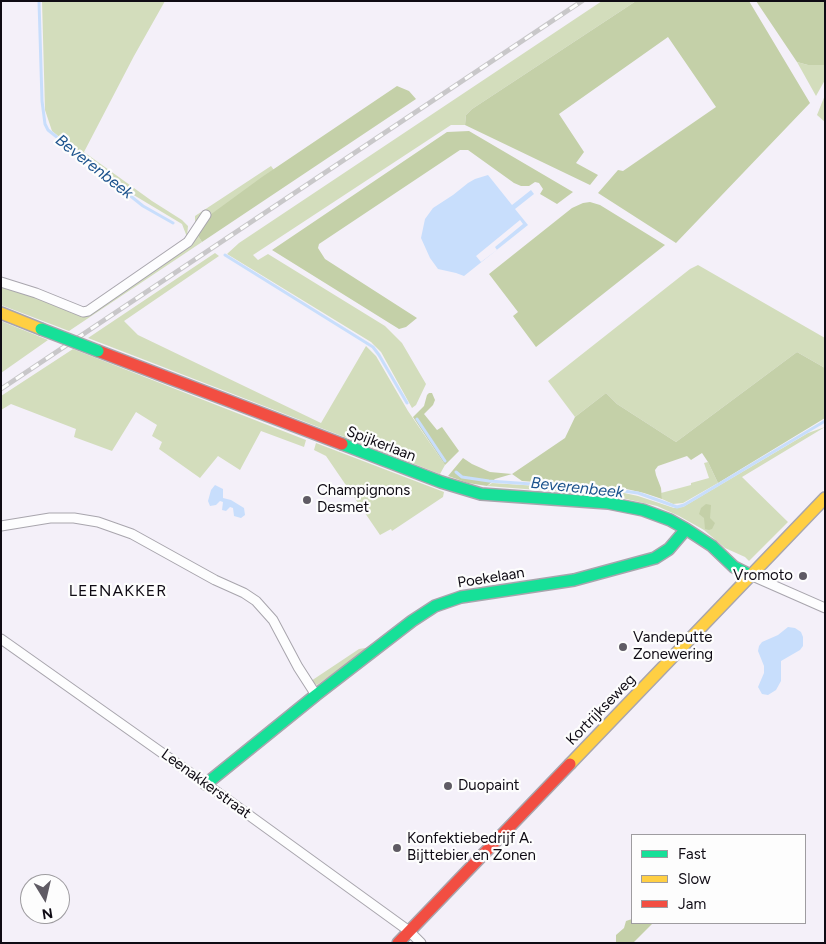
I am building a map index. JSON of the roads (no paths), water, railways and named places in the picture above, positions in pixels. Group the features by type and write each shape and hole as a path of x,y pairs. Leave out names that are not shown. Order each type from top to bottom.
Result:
{"street":[{"path":"1,282 36,293 83,312 88,311 188,242 206,215"},
{"name":"Spijkerlaan","path":"1,313 441,482 481,494 608,503 643,510 670,520 686,529 712,546 734,567 750,575"},
{"name":"Kortrijkseweg","path":"398,943 825,498"},
{"path":"1,526 50,518 74,518 98,522 132,534 215,580 244,593 260,605 273,620 316,695"},
{"name":"Poekelaan","path":"206,784 316,695 412,621 435,606 461,596 574,580 654,558 663,555 670,549 686,529"},
{"path":"750,575 825,608"},
{"name":"Leenakkerstraat","path":"1,639 206,784 409,931 421,943"}],"water":[{"path":"488,175 512,205 531,190 534,194 515,209 528,225 464,276 438,269 430,258 421,238 425,219 433,208 468,183"},
{"path":"215,485 223,489 223,498 231,500 244,508 245,515 241,518 234,516 233,508 230,507 226,511 222,510 223,502 220,501 216,505 210,506 208,501 211,490"},
{"path":"788,627 795,628 801,632 803,646 800,650 781,661 781,681 776,690 768,695 762,694 758,687 764,673 764,666 758,651 759,646 762,642 778,635"}],"waterway":[{"name":"Beverenbeek","path":"39,1 42,101 45,124 48,130 143,206 173,223"},
{"name":"Beverenbeek","path":"225,255 373,347 407,403"},
{"name":"Beverenbeek","path":"417,419 445,461"},
{"name":"Beverenbeek","path":"456,472 462,477 489,481 638,493 677,507 684,505 825,421"}],"railway":[{"path":"1,389 582,1"}],"place":[{"name":"Champignons Desmet","path":"307,500"},
{"name":"Vromoto","path":"803,576"},
{"name":"Vandeputte Zonewering","path":"623,647"},
{"name":"Duopaint","path":"448,786"},
{"name":"Konfektiebedrijf A. Bijttebier en Zonen","path":"397,848"}],"district":[{"name":"LEENAKKER","path":"118,591"}]}
